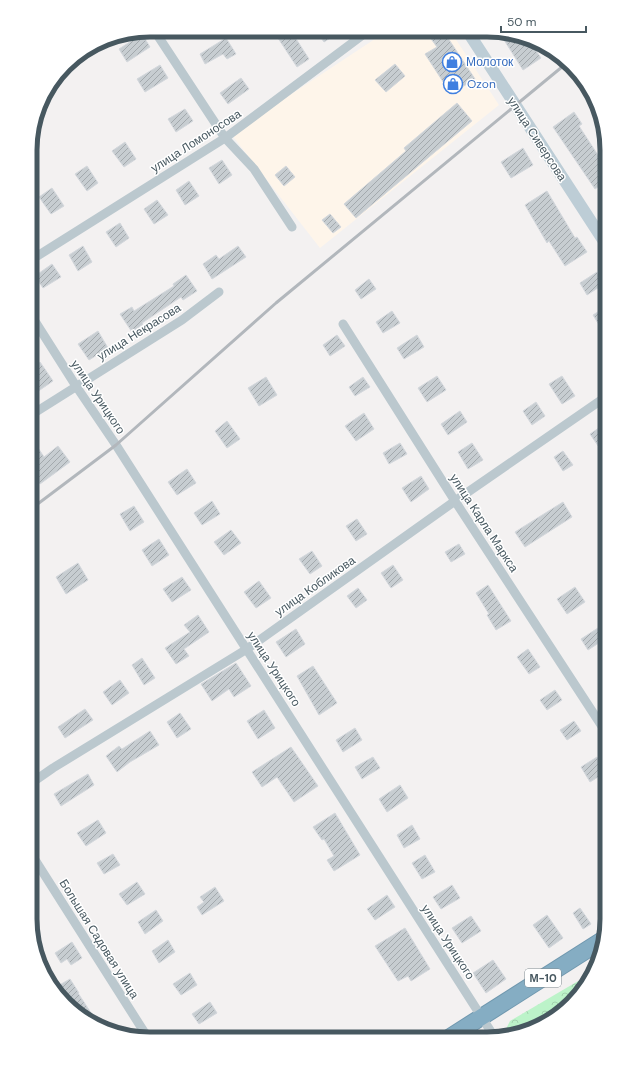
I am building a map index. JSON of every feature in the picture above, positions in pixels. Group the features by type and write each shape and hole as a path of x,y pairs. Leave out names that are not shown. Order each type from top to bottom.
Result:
{"highway":[{"name":"М-10","path":"458,1032 597,943"}],"street":[{"path":"159,37 225,138 254,169 292,227"},
{"name":"улица Ломоносова","path":"37,256 225,138 360,37"},
{"name":"улица Сиверсова","path":"471,37 600,235"},
{"name":"улица Некрасова","path":"37,411 182,320 219,292"},
{"name":"улица Урицкого","path":"37,324 247,649 491,1032"},
{"name":"улица Карла Маркса","path":"343,324 455,501 600,723"},
{"name":"улица Кобликова","path":"37,779 247,649 455,501 600,401"},
{"name":"Большая Садовая улица","path":"37,863 144,1032"}],"shaded area":[{"path":"378,37 454,37 499,105 320,248 231,134"}],"green space":[{"path":"584,978 567,999 544,1017 524,1026 506,1030 510,1021"}],"building":[{"path":"142,37 144,37 150,47 127,62 119,49 136,38"},
{"path":"277,37 295,37 309,59 297,67"},
{"path":"320,37 332,37 324,42"},
{"path":"430,37 447,37 475,79 451,94 425,54 437,47"},
{"path":"226,38 236,54 227,59 223,54 205,64 200,54"},
{"path":"503,38 517,41 534,48 541,58 523,70"},
{"path":"395,64 405,76 386,92 375,80"},
{"path":"160,65 168,78 145,92 137,79"},
{"path":"241,78 249,89 228,104 220,93"},
{"path":"457,103 472,121 356,218 344,204 406,151 404,148"},
{"path":"185,109 193,121 176,132 168,119"},
{"path":"574,112 582,124 579,126 600,158 600,186 595,189 553,127"},
{"path":"125,142 136,159 124,167 112,151"},
{"path":"523,148 533,165 511,178 501,162"},
{"path":"222,160 232,175 219,184 209,168"},
{"path":"87,166 98,183 87,191 75,174"},
{"path":"286,166 295,177 284,186 275,175"},
{"path":"189,181 199,196 185,205 176,190"},
{"path":"52,188 64,206 51,214 39,197"},
{"path":"547,191 575,238 577,237 587,252 565,266 549,241 547,243 525,205"},
{"path":"157,200 168,215 154,224 144,209"},
{"path":"330,214 341,227 333,233 322,220"},
{"path":"120,223 129,238 116,247 106,232"},
{"path":"83,246 92,262 78,271 69,255"},
{"path":"238,246 246,257 212,279 203,264 216,255 219,259"},
{"path":"52,264 61,277 43,288 37,279 37,275"},
{"path":"597,272 600,277 600,287 587,295 580,283"},
{"path":"186,275 197,291 183,300 181,297 142,323 143,324 132,332 120,314 132,307 134,311 174,286 173,284"},
{"path":"369,279 376,289 361,299 355,290"},
{"path":"600,310 600,326 593,315"},
{"path":"392,311 400,323 383,333 376,322"},
{"path":"98,331 108,348 89,360 78,344"},
{"path":"337,335 345,346 330,356 323,345"},
{"path":"417,335 424,347 404,359 397,348"},
{"path":"40,362 53,381 37,392 37,364"},
{"path":"437,376 446,390 427,402 418,388"},
{"path":"562,376 575,396 562,404 549,384"},
{"path":"266,377 277,395 259,406 248,388"},
{"path":"363,377 370,387 355,396 349,387"},
{"path":"536,402 545,416 532,425 523,411"},
{"path":"460,411 467,422 448,435 441,424"},
{"path":"364,413 374,429 356,441 345,426"},
{"path":"227,421 240,439 227,448 215,431"},
{"path":"600,427 600,449 590,434"},
{"path":"400,443 407,454 389,464 383,453"},
{"path":"472,443 483,460 468,469 458,452"},
{"path":"37,446 44,457 58,446 70,462 40,484 37,479"},
{"path":"563,451 573,465 563,471 554,457"},
{"path":"187,469 196,483 177,495 168,482"},
{"path":"421,476 429,489 411,502 402,488"},
{"path":"212,501 220,514 202,525 194,513"},
{"path":"563,502 572,517 525,547 515,532"},
{"path":"134,506 144,522 130,531 120,514"},
{"path":"357,519 367,534 356,541 346,526"},
{"path":"231,530 241,543 224,555 214,542"},
{"path":"159,539 169,555 152,566 142,550"},
{"path":"459,544 465,554 451,562 445,552"},
{"path":"312,551 322,566 310,574 299,559"},
{"path":"78,563 88,580 66,594 56,577"},
{"path":"393,565 403,580 391,588 381,573"},
{"path":"182,577 191,590 172,602 163,589"},
{"path":"259,581 271,598 256,608 244,592"},
{"path":"488,585 511,621 496,630 487,615 489,614 476,593"},
{"path":"575,587 585,602 567,614 557,599"},
{"path":"358,588 367,600 356,608 347,596"},
{"path":"198,615 209,632 184,649 189,656 176,664 165,648 190,632 184,625"},
{"path":"598,628 600,631 600,642 588,650 581,639"},
{"path":"296,629 305,644 286,657 276,642"},
{"path":"528,649 540,667 529,674 517,657"},
{"path":"142,658 155,678 144,685 132,665"},
{"path":"236,663 251,686 234,697 229,689 212,701 201,684"},
{"path":"313,666 337,703 319,715 297,676"},
{"path":"120,680 129,693 112,705 103,692"},
{"path":"555,690 562,700 547,710 540,700"},
{"path":"85,709 93,720 65,738 58,727"},
{"path":"264,710 275,728 258,739 247,721"},
{"path":"180,713 191,729 177,738 167,722"},
{"path":"574,721 581,731 567,740 560,730"},
{"path":"355,728 362,740 343,752 336,740"},
{"path":"150,731 159,745 130,762 117,772 106,756 119,746 122,749"},
{"path":"291,747 318,786 294,802 277,777 262,787 252,772"},
{"path":"373,757 380,768 362,779 355,767"},
{"path":"597,757 600,762 600,776 590,782 581,767"},
{"path":"88,774 94,785 61,806 54,794"},
{"path":"400,785 408,798 387,812 379,799"},
{"path":"335,813 360,855 334,871 327,860 334,856 324,839 322,840 313,827"},
{"path":"98,820 106,833 86,846 77,833"},
{"path":"412,825 420,839 404,848 397,835"},
{"path":"113,854 120,865 104,874 97,863"},
{"path":"425,855 435,872 422,879 412,863"},
{"path":"137,882 145,894 127,905 119,894"},
{"path":"452,885 460,898 441,909 433,897"},
{"path":"215,887 224,901 202,915 197,907 204,902 200,897"},
{"path":"387,895 395,907 375,920 367,909"},
{"path":"580,908 591,924 583,929 573,913"},
{"path":"156,910 163,921 145,934 138,922"},
{"path":"547,915 563,938 549,948 533,925"},
{"path":"471,916 481,931 462,943 452,928"},
{"path":"405,928 430,969 411,981 408,976 398,981 375,946"},
{"path":"168,940 175,952 159,963 152,951"},
{"path":"72,942 82,958 71,965 67,959 61,963 55,953"},
{"path":"493,960 506,979 486,993 473,973"},
{"path":"190,973 197,985 181,995 173,984"},
{"path":"70,979 94,1017 81,1009 58,986"},
{"path":"210,1002 217,1013 199,1024 192,1014"}],"railway":[{"path":"37,504 116,445 276,303 563,66"}],"place":[{"name":"Молоток","path":"452,62"},
{"name":"Ozon","path":"453,84"}]}
